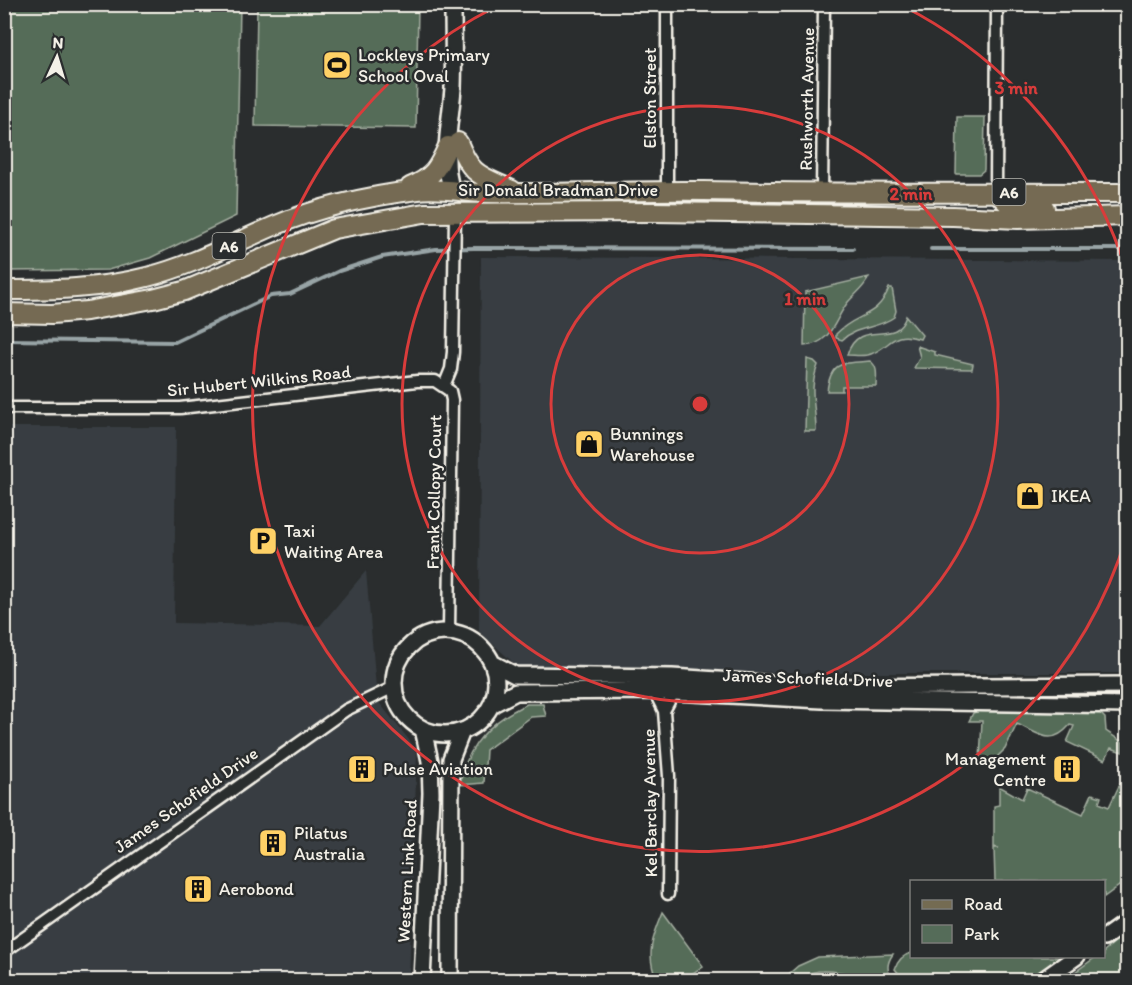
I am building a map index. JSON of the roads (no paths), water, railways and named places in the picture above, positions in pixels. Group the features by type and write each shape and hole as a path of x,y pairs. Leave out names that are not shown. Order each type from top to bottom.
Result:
{"main road":[{"path":"392,194 430,177 453,144 472,169 515,192"},
{"name":"Sir Donald Bradman Drive","path":"4,290 85,287 148,277 177,268 277,225 330,208 423,189 485,193 667,191 822,194 1128,193"},
{"path":"424,213 452,190 467,201 499,214"},
{"path":"996,192 1009,205 1128,216"},
{"name":"Sir Donald Bradman Drive","path":"4,313 52,314 87,311 184,291 334,229 424,213 653,212 1018,219 1128,216"}],"street":[{"path":"452,190 457,180 448,124 453,88 453,4"},
{"name":"Elston Street","path":"667,4 667,191"},
{"name":"Rushworth Avenue","path":"822,194 824,4"},
{"path":"996,4 996,192"},
{"path":"444,386 452,369 455,213"},
{"name":"Sir Hubert Wilkins Road","path":"4,408 180,408 417,381 435,381 444,386"},
{"name":"Frank Collopy Court","path":"444,386 450,391 452,400 449,632"},
{"path":"449,632 458,633 475,641 482,648 492,663 496,680 491,705 479,721 462,731 436,733 415,724 403,711 398,704 394,687 397,665 409,646 427,635 449,632"},
{"name":"James Schofield Drive","path":"492,663 515,675 672,677 823,687 1128,685"},
{"name":"James Schofield Drive","path":"4,952 346,710 394,687"},
{"name":"James Schofield Drive","path":"491,705 516,692 654,691 822,700 1128,705"},
{"name":"Kel Barclay Avenue","path":"654,691 664,711 669,776 668,894"},
{"name":"Kel Barclay Avenue","path":"664,711 674,692"},
{"name":"Western Link Road","path":"422,981 430,793 430,761 423,729"},
{"path":"450,981 451,759 462,731"},
{"path":"1105,937 1128,921"},
{"path":"1043,981 1076,958"}],"waterway":[{"path":"4,340 175,342 271,296 290,294 339,271 382,257 436,249 853,249"},
{"path":"931,249 1128,249"}],"place":[{"name":"Lockleys Primary School Oval","path":"337,65"},
{"name":"Bunnings Warehouse","path":"589,444"},
{"name":"IKEA","path":"1030,496"},
{"name":"Taxi Waiting Area","path":"263,541"},
{"name":"Pulse Aviation","path":"362,769"},
{"name":"Management Centre","path":"1067,769"},
{"name":"Pilatus Australia","path":"273,843"},
{"name":"Aerobond","path":"198,889"}]}
